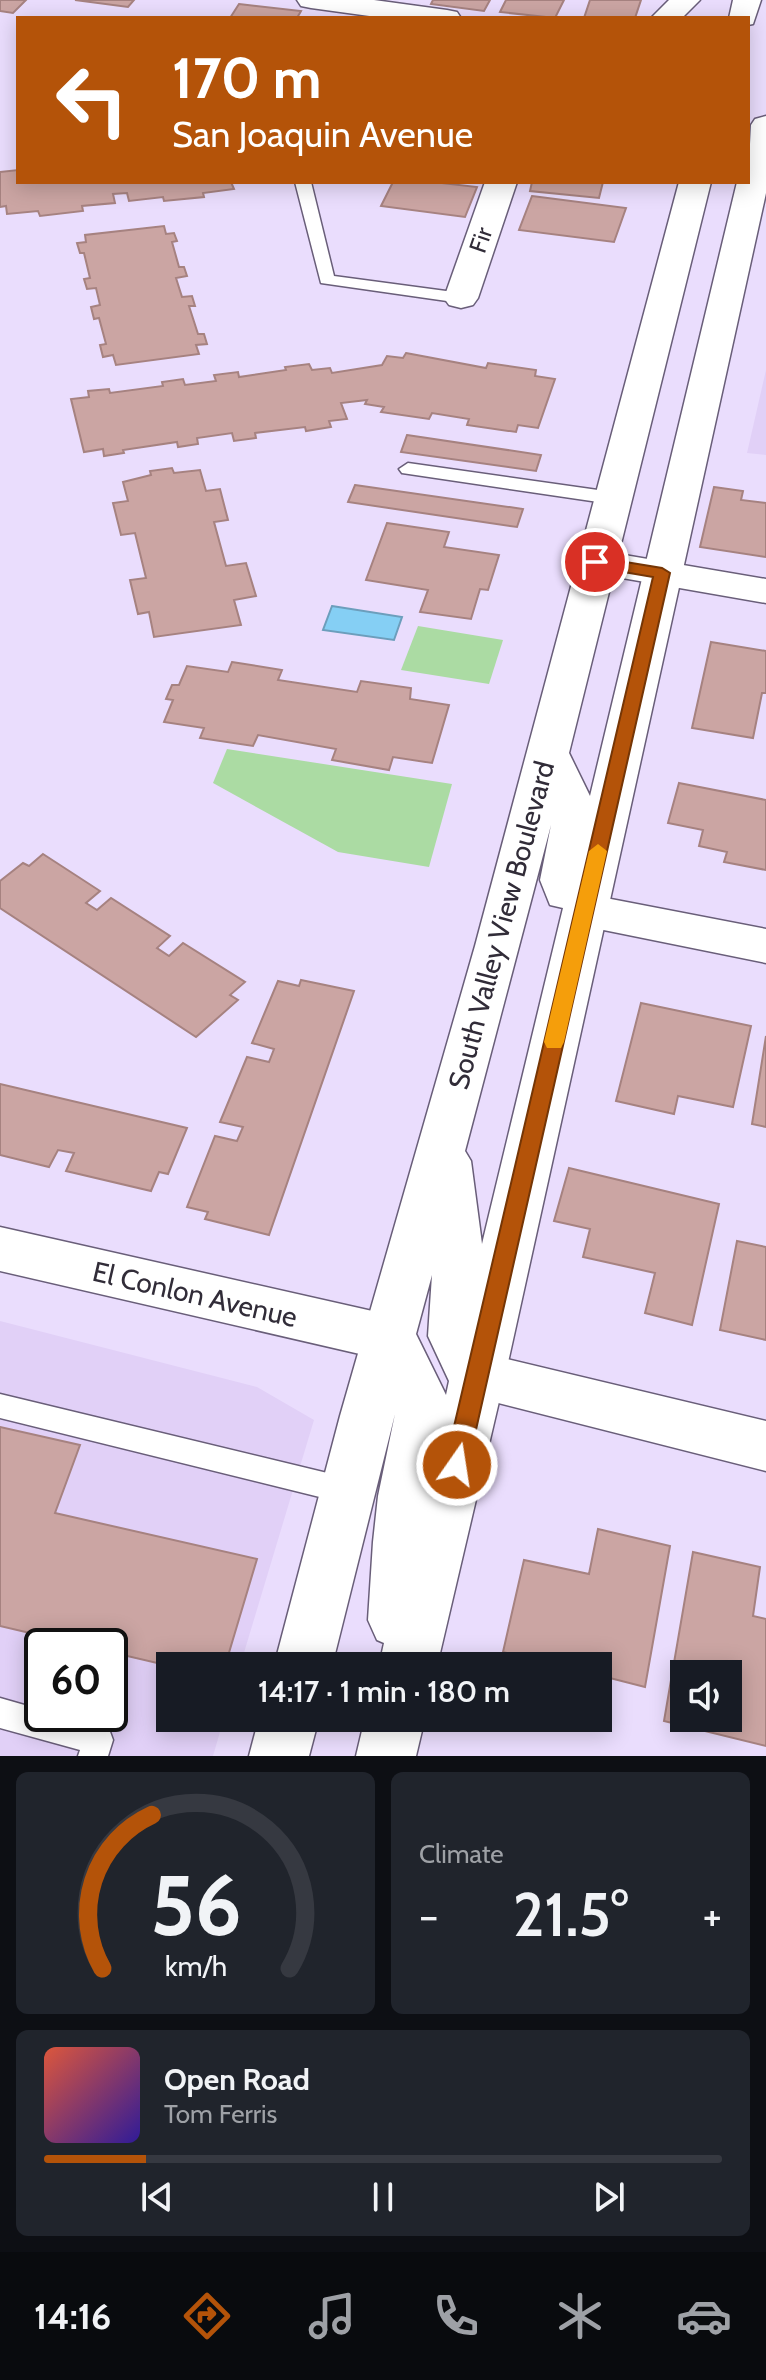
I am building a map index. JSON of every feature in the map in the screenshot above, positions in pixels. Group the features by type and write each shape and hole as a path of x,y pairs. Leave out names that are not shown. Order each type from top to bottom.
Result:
{"main road":[{"path":"311,0 432,16"},
{"path":"667,16 686,0"},
{"path":"411,1652 478,1376 662,573 758,177 766,125"},
{"name":"Fir","path":"461,298 500,184"},
{"name":"South Valley View Boulevard","path":"307,1652 443,1139 498,946 694,184"},
{"path":"595,562 766,591"},
{"path":"547,751 575,810 562,880 566,893 585,911 766,946"},
{"path":"443,1139 458,1267 453,1336 459,1357 478,1376 766,1446"},
{"name":"El Conlon Avenue","path":"0,1249 390,1338"},
{"path":"390,1338 411,1368 423,1402 422,1428 406,1495 395,1652"},
{"path":"279,1756 285,1732"}],"lane":[{"path":"303,184 327,280 461,298"},
{"path":"408,469 612,498"},
{"path":"0,1406 349,1492"},
{"path":"0,1713 98,1740 93,1756"}],"shaded area":[{"path":"766,370 766,455 747,453"},
{"path":"0,1321 257,1387 314,1420 244,1652 156,1652 156,1732 220,1732 213,1756 0,1756"}],"green space":[{"path":"418,626 503,640 489,684 401,670"},
{"path":"227,749 452,784 429,867 338,852 213,783"}],"water":[{"path":"332,606 402,617 394,640 323,630"}],"building":[{"path":"0,0 26,0 13,13 0,11"},
{"path":"75,0 134,0 128,7"},
{"path":"433,0 490,0 484,11 431,4"},
{"path":"506,0 564,0 556,16 500,12"},
{"path":"590,0 641,0 636,16 585,16"},
{"path":"239,4 301,11 298,16 231,16"},
{"path":"16,170 16,184 232,184 234,189 203,193 204,197 164,201 163,197 129,201 127,193 113,194 115,203 82,206 83,211 40,216 38,211 7,214 6,206 0,207 0,172"},
{"path":"392,184 477,187 465,217 381,206"},
{"path":"532,184 602,184 599,198 530,191"},
{"path":"532,196 626,208 614,242 519,230"},
{"path":"164,226 166,234 174,233 177,241 172,242 179,267 184,267 187,276 176,278 182,297 192,296 195,306 189,306 198,334 204,334 207,344 196,345 199,354 116,365 113,355 103,357 100,345 106,344 99,318 94,319 91,307 100,305 96,288 87,289 84,279 90,278 84,253 80,253 77,243 86,242 85,235"},
{"path":"406,353 486,368 488,363 536,370 535,376 555,379 538,428 518,425 516,432 467,425 469,419 432,413 429,419 381,412 384,407 365,404 367,400 341,403 347,419 329,421 331,427 255,433 256,438 234,441 232,433 197,438 198,444 178,447 177,442 104,456 103,449 84,452 71,399 89,397 88,391 109,389 110,393 163,386 162,382 183,379 185,385 216,381 214,375 238,372 239,377 309,364 312,370 330,368 332,373 382,365 387,356 403,358"},
{"path":"407,435 541,455 536,471 401,452"},
{"path":"172,468 174,473 200,470 206,491 220,489 228,520 214,522 226,566 246,563 256,596 234,600 241,625 154,637 149,612 138,614 130,580 146,578 135,533 121,535 113,503 128,501 123,482 151,475 150,471"},
{"path":"355,485 523,509 517,527 348,502"},
{"path":"714,487 743,491 741,500 766,503 766,557 700,547"},
{"path":"387,523 449,532 444,547 499,555 488,590 480,589 471,619 420,612 428,590 366,580"},
{"path":"711,642 766,651 766,693 762,693 753,738 692,728"},
{"path":"232,662 282,670 278,680 357,692 361,681 411,688 410,699 449,705 432,763 393,757 389,770 332,760 336,749 258,735 253,746 200,738 204,728 164,722 173,700 166,699 172,685 179,685 187,666 228,672"},
{"path":"679,783 766,800 766,870 724,862 727,852 699,846 703,830 668,823"},
{"path":"43,854 100,891 86,903 97,910 111,898 170,936 157,948 169,956 183,943 245,982 230,995 238,1000 196,1037 0,908 0,881 23,863 29,866"},
{"path":"301,980 354,991 269,1235 205,1219 208,1212 187,1207 215,1136 237,1141 243,1127 220,1122 247,1057 269,1062 274,1049 252,1043 278,981 299,986"},
{"path":"641,1003 751,1026 733,1107 678,1096 674,1114 616,1101"},
{"path":"766,1036 766,1127 752,1124"},
{"path":"0,1084 187,1128 168,1174 159,1172 151,1191 66,1171 74,1153 58,1150 49,1167 0,1155"},
{"path":"569,1168 719,1204 692,1325 645,1313 655,1273 583,1257 590,1229 554,1221"},
{"path":"737,1241 766,1247 766,1340 720,1330"},
{"path":"0,1427 80,1445 55,1513 257,1559 229,1652 156,1652 156,1663 128,1656 128,1628 24,1628 24,1632 0,1626"},
{"path":"598,1529 670,1546 645,1687 612,1679 612,1652 503,1652 524,1560 589,1574"},
{"path":"693,1552 760,1567 753,1616 766,1619 766,1746 709,1732 742,1732 742,1660 674,1660"},
{"path":"670,1686 670,1722 664,1721"}],"slow traffic":[{"path":"554,1042 598,851"}],"route":[{"path":"457,1465 662,573 595,562"}]}
